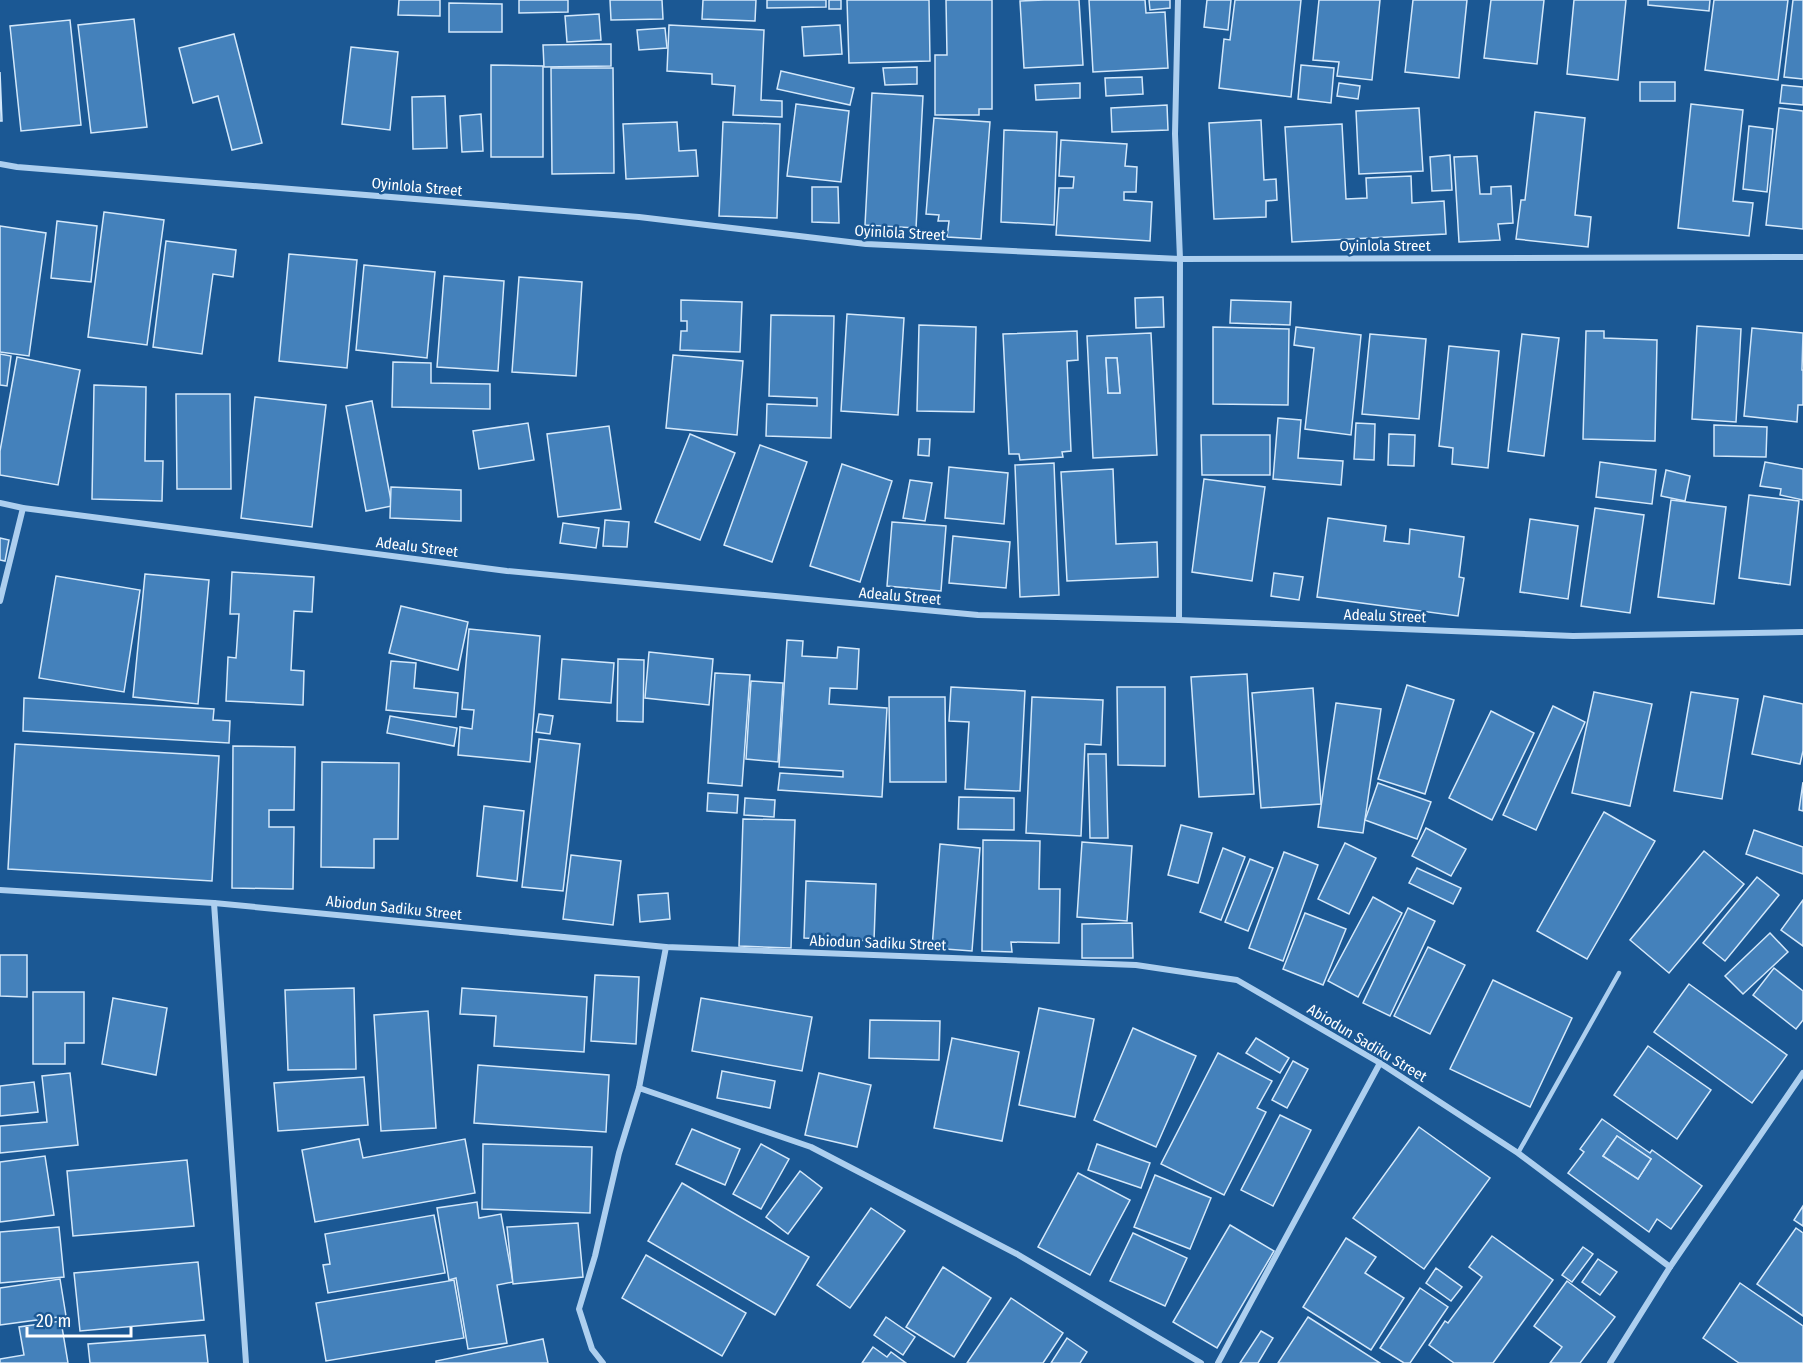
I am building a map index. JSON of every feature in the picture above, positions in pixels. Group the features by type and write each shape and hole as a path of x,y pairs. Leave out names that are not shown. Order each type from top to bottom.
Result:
{"street":[{"path":"1179,0 1175,134 1180,259 1179,620"},
{"name":"Oyinlola Street","path":"0,164 639,217 866,244 1180,259 1803,257"},
{"name":"Adealu Street","path":"0,503 23,508 507,571 978,615 1179,620 1574,636 1803,632"},
{"path":"0,601 23,508"},
{"name":"Abiodun Sadiku Street","path":"0,891 214,903 666,947 1136,964 1237,980 1380,1063 1518,1153 1670,1267"},
{"path":"214,903 246,1363"},
{"path":"603,1363 592,1349 579,1309 595,1256 618,1152 639,1088 666,947"},
{"path":"1218,1363 1380,1063"},
{"path":"1610,1363 1670,1267 1803,1073"},
{"path":"639,1088 812,1147 1017,1254 1201,1363"}],"lane":[{"path":"1518,1153 1619,973"}],"building":[{"path":"399,0 440,0 440,16 398,15"},
{"path":"519,0 568,0 568,12 519,13"},
{"path":"610,0 662,0 663,19 611,20"},
{"path":"703,0 756,0 755,21 702,19"},
{"path":"767,0 826,0 826,7 767,8"},
{"path":"829,0 841,0 841,9 829,9"},
{"path":"847,0 929,0 930,61 849,63"},
{"path":"946,0 992,0 992,109 979,109 979,115 935,115 935,55 947,55"},
{"path":"1079,0 1083,65 1024,68 1020,1"},
{"path":"1089,0 1145,0 1146,13 1165,12 1168,68 1093,72"},
{"path":"1149,0 1170,0 1170,8 1150,10"},
{"path":"1207,0 1231,0 1228,30 1204,27"},
{"path":"1235,0 1301,0 1291,97 1219,88 1224,39 1230,40"},
{"path":"1319,0 1380,0 1372,80 1337,76 1339,62 1313,60"},
{"path":"1413,0 1467,0 1459,78 1405,72"},
{"path":"1491,0 1544,0 1537,64 1484,58"},
{"path":"1574,0 1626,0 1618,80 1567,74"},
{"path":"1648,0 1710,0 1709,11 1648,5"},
{"path":"1714,0 1788,0 1778,80 1705,70"},
{"path":"1793,0 1803,0 1803,79 1784,77"},
{"path":"449,3 502,4 502,32 449,32"},
{"path":"599,14 601,40 567,42 565,16"},
{"path":"134,19 147,127 91,133 78,25"},
{"path":"70,20 81,125 21,131 10,26"},
{"path":"669,25 764,30 761,100 782,101 782,117 733,115 735,86 712,84 712,74 667,71"},
{"path":"840,25 842,54 804,56 802,27"},
{"path":"665,28 667,48 639,50 637,30"},
{"path":"234,34 262,143 232,150 218,96 193,103 179,48"},
{"path":"611,44 611,66 544,67 543,45"},
{"path":"351,47 398,52 390,130 342,124"},
{"path":"491,65 543,66 543,157 491,157"},
{"path":"1301,65 1334,68 1331,103 1298,99"},
{"path":"917,67 917,84 885,85 883,68"},
{"path":"551,68 613,68 614,173 552,174"},
{"path":"781,71 854,88 850,105 777,89"},
{"path":"0,72 2,121 0,121"},
{"path":"1142,77 1143,94 1106,96 1105,78"},
{"path":"1640,82 1675,82 1675,101 1640,101"},
{"path":"1080,83 1080,98 1036,100 1035,85"},
{"path":"1339,83 1360,86 1358,99 1337,96"},
{"path":"1782,85 1803,87 1803,105 1780,103"},
{"path":"872,93 923,96 916,228 865,225"},
{"path":"445,96 447,148 413,149 412,97"},
{"path":"796,104 849,111 841,182 787,176"},
{"path":"1691,104 1743,110 1733,201 1753,203 1749,236 1678,228"},
{"path":"1167,105 1168,130 1112,132 1111,108"},
{"path":"1419,108 1423,171 1359,174 1356,111"},
{"path":"1779,108 1803,111 1803,229 1766,225"},
{"path":"1535,112 1585,118 1575,215 1591,217 1588,247 1516,239 1521,200 1525,200"},
{"path":"481,114 483,151 462,152 460,116"},
{"path":"934,118 990,122 981,239 947,237 949,221 938,221 939,215 926,214"},
{"path":"1261,120 1264,180 1276,179 1277,200 1266,201 1266,217 1214,219 1209,123"},
{"path":"677,122 679,151 696,150 698,176 626,179 623,124"},
{"path":"723,122 780,124 777,218 719,216"},
{"path":"1342,124 1346,199 1367,198 1366,178 1411,176 1412,203 1444,201 1446,234 1292,242 1285,127"},
{"path":"1749,126 1773,129 1767,192 1743,189"},
{"path":"1004,130 1057,132 1054,225 1001,222"},
{"path":"1061,140 1127,144 1125,166 1137,167 1136,192 1124,192 1124,200 1152,202 1150,241 1056,235 1059,188 1073,188 1074,177 1059,176"},
{"path":"1450,155 1452,190 1432,191 1430,157"},
{"path":"1477,156 1480,194 1491,194 1491,187 1511,186 1513,223 1498,224 1500,240 1459,242 1454,157"},
{"path":"812,187 838,187 839,223 812,222"},
{"path":"104,212 164,220 147,345 88,337"},
{"path":"57,221 97,226 91,282 51,278"},
{"path":"0,226 46,233 29,356 0,352"},
{"path":"166,241 236,250 233,277 213,274 202,354 153,347"},
{"path":"289,254 357,260 347,368 279,361"},
{"path":"364,265 435,272 427,358 356,350"},
{"path":"444,276 504,281 498,371 437,367"},
{"path":"519,277 582,282 576,376 512,372"},
{"path":"1163,297 1164,327 1136,328 1135,298"},
{"path":"681,300 742,302 740,352 680,350 681,331 687,331 687,321 681,321"},
{"path":"1231,300 1291,302 1290,325 1230,323"},
{"path":"847,314 904,318 898,415 841,411"},
{"path":"771,315 834,316 831,438 766,436 767,404 817,406 817,398 769,396"},
{"path":"919,325 976,327 974,412 917,411"},
{"path":"1697,326 1741,329 1736,422 1692,419"},
{"path":"1213,327 1289,329 1288,405 1213,404"},
{"path":"1296,327 1361,335 1351,435 1305,429 1314,348 1294,345"},
{"path":"1752,328 1803,333 1803,405 1798,405 1797,422 1744,416"},
{"path":"1077,331 1078,360 1067,361 1071,451 1062,452 1063,457 1020,460 1019,454 1009,454 1003,334"},
{"path":"1586,331 1604,331 1604,338 1657,340 1655,441 1583,439"},
{"path":"1151,333 1157,455 1093,458 1087,336","holes":["1106,358 1117,358 1120,393 1108,393"]},
{"path":"1370,334 1426,339 1419,419 1362,414"},
{"path":"1522,334 1559,338 1544,456 1508,451"},
{"path":"1449,346 1499,351 1488,468 1452,464 1453,448 1439,446"},
{"path":"0,354 11,356 7,386 0,385"},
{"path":"673,355 743,361 737,435 666,428"},
{"path":"17,357 80,370 58,485 0,475 0,451"},
{"path":"1106,358 1117,358 1120,393 1108,393"},
{"path":"393,362 431,363 431,383 490,384 490,409 392,407"},
{"path":"94,385 146,387 145,461 163,461 162,501 92,499"},
{"path":"176,394 230,394 231,489 177,489"},
{"path":"255,397 326,405 312,527 241,518"},
{"path":"372,401 392,506 366,511 346,406"},
{"path":"1278,418 1301,420 1298,458 1343,461 1341,485 1273,479"},
{"path":"528,423 534,460 479,469 473,431"},
{"path":"1356,423 1375,424 1374,460 1354,459"},
{"path":"1714,425 1767,427 1766,457 1714,456"},
{"path":"609,426 621,509 558,517 547,434"},
{"path":"690,434 735,453 700,540 655,522"},
{"path":"1389,434 1415,435 1414,466 1388,465"},
{"path":"1201,435 1270,435 1270,475 1202,475"},
{"path":"919,439 930,439 929,456 918,455"},
{"path":"760,445 807,462 772,562 724,545"},
{"path":"1600,462 1656,470 1652,504 1596,497"},
{"path":"1765,462 1803,469 1803,500 1780,495 1781,489 1760,486"},
{"path":"1054,463 1059,595 1020,597 1015,465"},
{"path":"842,464 892,481 860,582 810,566"},
{"path":"949,467 1008,473 1004,524 945,518"},
{"path":"1113,469 1116,544 1157,542 1158,577 1067,581 1061,472"},
{"path":"1666,470 1690,476 1685,501 1661,496"},
{"path":"1204,479 1265,487 1252,581 1192,572"},
{"path":"910,480 932,483 925,521 903,518"},
{"path":"391,487 461,490 461,521 390,518"},
{"path":"1749,495 1799,501 1790,585 1739,578"},
{"path":"1671,500 1726,507 1714,604 1658,597"},
{"path":"1595,508 1644,515 1630,613 1581,606"},
{"path":"1328,518 1386,526 1384,541 1409,544 1410,529 1464,537 1459,577 1464,578 1458,616 1317,597"},
{"path":"1530,519 1578,526 1568,599 1520,592"},
{"path":"605,520 629,522 627,547 603,546"},
{"path":"892,522 946,526 941,591 887,586"},
{"path":"563,523 599,528 596,548 560,543"},
{"path":"953,536 1010,542 1006,588 949,583"},
{"path":"0,538 9,540 5,561 0,560"},
{"path":"232,572 314,577 312,612 294,611 291,670 304,671 303,705 226,701 228,657 236,658 239,614 230,614"},
{"path":"1274,573 1303,577 1299,600 1271,596"},
{"path":"145,574 209,580 198,704 133,697"},
{"path":"56,576 140,590 124,692 39,678"},
{"path":"401,606 468,622 458,670 389,653"},
{"path":"469,629 540,636 530,762 458,755 460,727 472,729 474,710 462,709"},
{"path":"787,640 803,641 802,656 837,658 838,647 859,649 857,689 830,688 829,704 887,708 882,797 778,790 780,773 843,777 843,771 779,767"},
{"path":"649,652 713,659 709,705 645,698"},
{"path":"562,659 614,663 611,703 559,699"},
{"path":"618,659 644,660 643,722 617,721"},
{"path":"391,661 416,663 414,688 458,693 456,717 386,710"},
{"path":"715,673 750,675 742,786 708,783"},
{"path":"1247,674 1254,794 1199,797 1191,677"},
{"path":"751,681 783,683 778,762 746,759"},
{"path":"1407,685 1454,700 1425,794 1378,779"},
{"path":"951,687 1025,691 1020,791 965,789 969,722 949,721"},
{"path":"1117,687 1165,687 1165,766 1118,765"},
{"path":"1313,688 1321,804 1261,808 1252,693"},
{"path":"1594,692 1652,704 1630,806 1572,793"},
{"path":"1691,692 1738,699 1722,799 1674,791"},
{"path":"1764,696 1803,704 1803,751 1800,764 1752,754"},
{"path":"889,697 945,697 946,782 890,782"},
{"path":"1032,697 1103,700 1101,745 1085,744 1081,836 1026,833"},
{"path":"24,698 214,709 213,720 230,721 229,743 23,731"},
{"path":"1336,703 1381,709 1363,833 1318,827"},
{"path":"1553,706 1585,722 1536,830 1503,815"},
{"path":"1491,711 1534,733 1492,820 1449,798"},
{"path":"539,714 553,716 550,734 536,732"},
{"path":"390,716 457,728 454,746 387,733"},
{"path":"539,739 580,744 563,891 522,887"},
{"path":"15,744 219,756 212,881 8,869"},
{"path":"233,746 295,747 294,810 269,810 269,827 294,827 293,889 232,888"},
{"path":"1088,754 1106,754 1108,838 1090,838"},
{"path":"322,762 399,763 398,839 374,839 374,868 321,867"},
{"path":"1803,782 1803,811 1799,810"},
{"path":"1378,783 1431,802 1417,839 1365,820"},
{"path":"708,793 738,795 737,813 707,811"},
{"path":"959,797 1014,798 1014,830 958,829"},
{"path":"745,798 775,800 774,817 744,815"},
{"path":"484,806 524,811 517,881 477,876"},
{"path":"1604,812 1655,841 1587,959 1537,931"},
{"path":"743,819 795,820 791,948 739,946"},
{"path":"1181,825 1212,833 1198,883 1168,875"},
{"path":"1426,828 1466,849 1451,876 1412,856"},
{"path":"1754,830 1803,847 1803,874 1746,854"},
{"path":"983,840 1040,841 1039,889 1060,889 1059,943 1011,942 1012,952 982,951"},
{"path":"1082,842 1132,846 1127,921 1077,917"},
{"path":"1345,843 1376,858 1349,914 1318,899"},
{"path":"940,844 980,848 972,951 932,948"},
{"path":"1223,848 1245,857 1221,920 1200,912"},
{"path":"1704,851 1744,884 1669,973 1630,940"},
{"path":"1284,852 1318,865 1283,961 1249,948"},
{"path":"571,855 621,861 613,925 563,919"},
{"path":"1250,859 1273,868 1248,931 1225,922"},
{"path":"1417,868 1461,888 1453,904 1409,883"},
{"path":"1757,877 1779,895 1725,961 1703,943"},
{"path":"806,881 876,884 874,941 804,938"},
{"path":"668,893 670,919 640,922 638,895"},
{"path":"1373,897 1402,913 1358,997 1328,981"},
{"path":"1803,900 1803,946 1781,930"},
{"path":"1408,908 1435,921 1390,1016 1363,1003"},
{"path":"1305,913 1346,929 1323,985 1283,969"},
{"path":"1132,923 1133,958 1082,958 1082,924"},
{"path":"1770,933 1788,952 1743,994 1725,976"},
{"path":"1428,947 1465,965 1430,1034 1394,1016"},
{"path":"0,955 27,955 27,997 0,996"},
{"path":"1774,968 1803,991 1803,1020 1796,1029 1753,995"},
{"path":"595,975 639,977 636,1044 591,1041"},
{"path":"1493,980 1572,1018 1530,1107 1450,1069"},
{"path":"1689,984 1787,1055 1752,1103 1654,1032"},
{"path":"354,988 356,1069 288,1070 285,990"},
{"path":"462,988 587,997 584,1052 494,1046 496,1016 460,1014"},
{"path":"33,992 84,992 84,1043 65,1043 65,1064 33,1064"},
{"path":"113,998 167,1008 156,1075 102,1064"},
{"path":"701,998 812,1017 802,1071 692,1051"},
{"path":"1039,1008 1094,1019 1075,1117 1019,1105"},
{"path":"428,1011 436,1128 381,1131 374,1015"},
{"path":"870,1020 940,1021 939,1060 869,1058"},
{"path":"1133,1028 1196,1056 1156,1147 1094,1120"},
{"path":"952,1038 1019,1052 1002,1141 934,1128"},
{"path":"1256,1038 1289,1058 1280,1073 1246,1053"},
{"path":"1648,1046 1711,1090 1677,1139 1614,1095"},
{"path":"1218,1053 1272,1081 1257,1108 1266,1112 1224,1195 1161,1164"},
{"path":"1293,1061 1308,1069 1287,1108 1272,1100"},
{"path":"478,1065 609,1075 606,1132 474,1123"},
{"path":"722,1071 775,1081 770,1108 717,1098"},
{"path":"70,1073 78,1145 0,1153 0,1126 47,1122 42,1076"},
{"path":"819,1073 871,1085 857,1147 805,1135"},
{"path":"364,1077 368,1125 278,1131 274,1083"},
{"path":"34,1082 38,1112 0,1116 0,1086"},
{"path":"1280,1115 1311,1130 1273,1206 1241,1190"},
{"path":"1602,1119 1650,1153 1652,1150 1702,1186 1671,1229 1657,1219 1649,1232 1568,1173 1584,1152 1580,1149","holes":["1617,1136 1651,1159 1638,1179 1603,1156"]},
{"path":"1419,1127 1490,1178 1424,1269 1353,1218"},
{"path":"692,1129 740,1149 725,1185 676,1164"},
{"path":"1617,1136 1651,1159 1638,1179 1603,1156"},
{"path":"359,1139 363,1158 465,1139 475,1193 315,1222 302,1150"},
{"path":"483,1144 592,1147 590,1213 482,1209"},
{"path":"761,1144 789,1159 761,1209 733,1194"},
{"path":"1097,1144 1150,1163 1141,1188 1088,1170"},
{"path":"45,1156 54,1215 0,1222 0,1162"},
{"path":"187,1160 194,1226 73,1236 67,1171"},
{"path":"800,1171 822,1188 788,1234 766,1217"},
{"path":"1078,1173 1130,1200 1090,1275 1038,1247"},
{"path":"1155,1175 1211,1198 1190,1249 1134,1227"},
{"path":"682,1183 809,1257 775,1315 648,1241"},
{"path":"477,1202 479,1218 501,1214 513,1282 497,1285 507,1343 468,1349 456,1278 449,1280 437,1208"},
{"path":"1803,1206 1803,1226 1794,1220"},
{"path":"871,1208 905,1231 850,1308 817,1285"},
{"path":"434,1215 445,1273 328,1293 323,1265 330,1264 325,1234"},
{"path":"578,1223 583,1277 513,1284 507,1227"},
{"path":"1230,1225 1274,1251 1217,1348 1173,1322"},
{"path":"59,1227 64,1277 0,1283 0,1232"},
{"path":"1796,1228 1803,1233 1803,1316 1757,1284"},
{"path":"1133,1233 1187,1258 1165,1306 1110,1281"},
{"path":"1492,1236 1553,1280 1493,1363 1454,1363 1429,1345 1445,1321 1448,1323 1482,1277 1469,1267"},
{"path":"1346,1238 1376,1257 1365,1273 1404,1298 1371,1350 1303,1307"},
{"path":"1583,1247 1593,1254 1572,1282 1562,1275"},
{"path":"646,1255 746,1313 722,1356 622,1298"},
{"path":"1598,1259 1617,1272 1600,1295 1582,1282"},
{"path":"198,1262 204,1320 80,1331 74,1273"},
{"path":"943,1267 991,1298 954,1357 906,1327"},
{"path":"1436,1268 1462,1287 1451,1301 1426,1283"},
{"path":"60,1279 66,1316 0,1325 0,1288"},
{"path":"454,1280 464,1338 326,1361 316,1303"},
{"path":"1567,1281 1615,1317 1580,1363 1550,1363 1562,1347 1534,1326"},
{"path":"1740,1283 1803,1326 1803,1363 1739,1363 1703,1338"},
{"path":"1420,1288 1448,1307 1410,1363 1404,1363 1380,1348"},
{"path":"1011,1298 1063,1333 1043,1363 967,1363"},
{"path":"886,1317 915,1337 903,1355 874,1335"},
{"path":"1308,1317 1380,1363 1278,1363"},
{"path":"61,1321 68,1363 0,1363 0,1359 24,1355 19,1327"},
{"path":"1261,1331 1273,1338 1258,1363 1240,1363"},
{"path":"205,1335 208,1363 90,1363 88,1344"},
{"path":"1067,1338 1087,1352 1080,1363 1051,1363"},
{"path":"543,1339 548,1363 436,1363 436,1361"},
{"path":"873,1347 887,1357 891,1352 906,1363 862,1363"}]}
